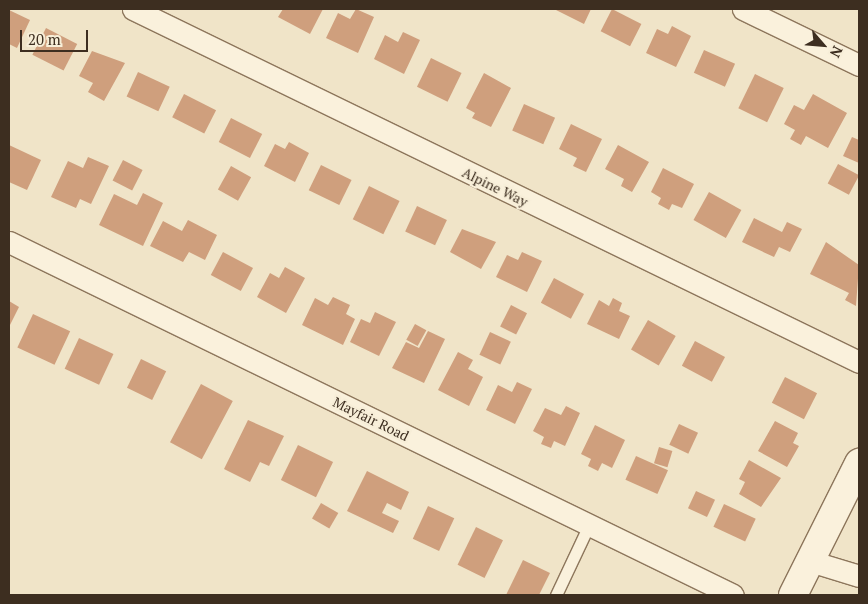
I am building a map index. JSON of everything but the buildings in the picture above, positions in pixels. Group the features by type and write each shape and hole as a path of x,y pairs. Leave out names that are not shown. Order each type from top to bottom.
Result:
{"street":[{"name":"Alpine Way","path":"133,9 859,362"},
{"path":"743,9 859,65"},
{"name":"Mayfair Road","path":"9,242 733,595"},
{"path":"793,595 859,463"},
{"path":"810,561 859,576"}],"lane":[{"path":"556,595 589,525"}]}
